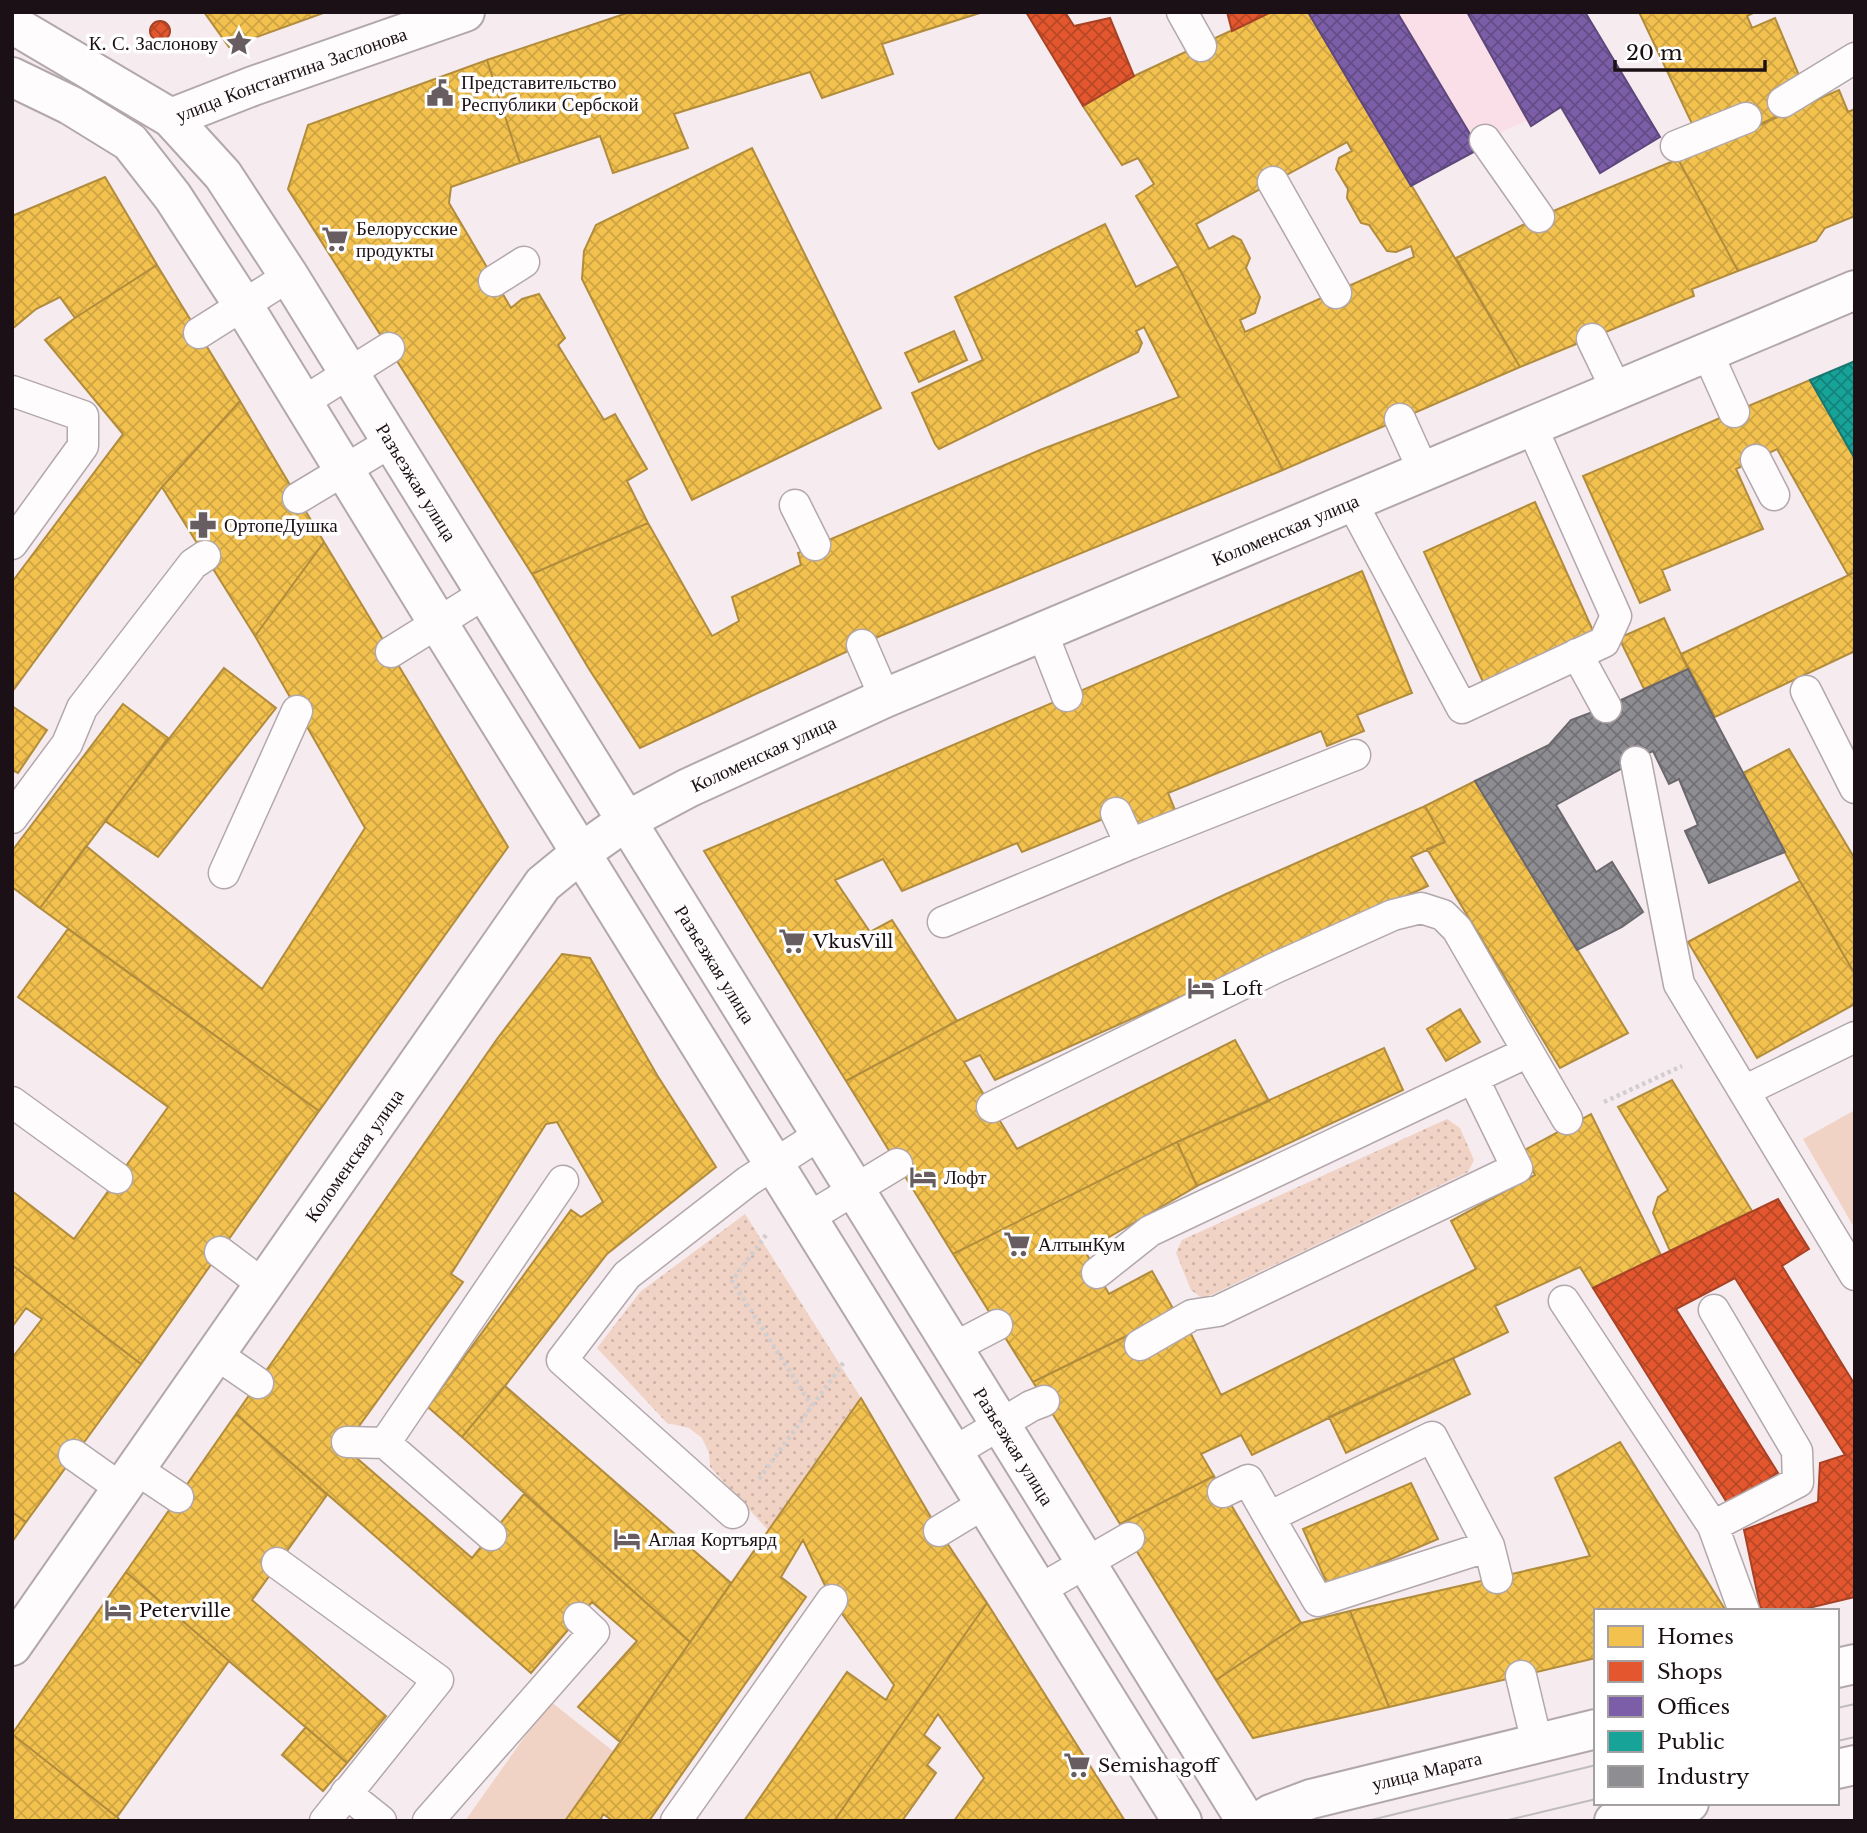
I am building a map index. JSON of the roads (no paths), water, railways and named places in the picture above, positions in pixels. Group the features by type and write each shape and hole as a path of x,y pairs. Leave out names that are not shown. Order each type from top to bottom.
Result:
{"street":[{"name":"улица Константина Заслонова","path":"12,24 171,118 253,86 466,12"},
{"path":"12,77 70,105 130,142 173,197 243,305 1182,1821"},
{"name":"Разъезжая улица","path":"171,118 223,175 289,276 1246,1821"},
{"name":"Коломенская улица","path":"13,1643 543,884 582,852 626,821 688,788 885,698 1855,290"},
{"name":"улица Марата","path":"1260,1821 1311,1799 1594,1729"},
{"path":"1614,1821 1681,1805"}],"lane":[{"path":"1182,12 1201,46"},
{"path":"1783,102 1855,58"},
{"path":"130,142 171,118"},
{"path":"1676,146 1746,118"},
{"path":"1485,140 1539,217"},
{"path":"1273,182 1336,293"},
{"path":"494,281 524,262"},
{"path":"199,333 289,276"},
{"path":"1592,339 1616,389"},
{"path":"303,402 389,348"},
{"path":"1707,352 1734,412"},
{"path":"12,391 90,410 83,446 12,544"},
{"path":"1400,419 1423,470"},
{"path":"1351,501 1462,708 1604,642 1616,615 1531,425"},
{"path":"298,498 391,442"},
{"path":"1756,460 1774,495"},
{"path":"795,505 814,545"},
{"path":"12,818 67,744 82,708 193,564 205,556"},
{"path":"390,652 484,594"},
{"path":"1042,632 1067,696"},
{"path":"862,645 885,698"},
{"path":"1577,654 1606,707"},
{"path":"1806,691 1855,788"},
{"path":"224,873 297,711"},
{"path":"943,922 1355,755"},
{"path":"1636,762 1679,984 1855,1275"},
{"path":"1116,813 1130,844"},
{"path":"992,1107 1275,968 1392,915 1420,908 1443,915 1457,929 1567,1119"},
{"path":"1744,1091 1855,1037"},
{"path":"1097,1273 1150,1230 1528,1052"},
{"path":"1140,1345 1192,1315 1218,1311 1517,1168 1473,1078"},
{"path":"12,1102 117,1178"},
{"path":"733,1513 562,1360 627,1275 774,1162 821,1134"},
{"path":"808,1218 897,1164"},
{"path":"385,1443 563,1181"},
{"path":"220,1252 264,1285"},
{"path":"1564,1301 1713,1526 1743,1609"},
{"path":"1713,1526 1798,1482 1797,1451 1714,1310"},
{"path":"953,1348 997,1325"},
{"path":"216,1354 258,1383"},
{"path":"954,1452 1044,1401"},
{"path":"1269,1517 1432,1437 1489,1546 1497,1578"},
{"path":"348,1442 385,1443 491,1535"},
{"path":"74,1455 178,1497"},
{"path":"1223,1492 1248,1480 1318,1601 1489,1546"},
{"path":"939,1531 985,1503"},
{"path":"1039,1590 1129,1538"},
{"path":"277,1563 438,1680 325,1821"},
{"path":"676,1821 832,1600"},
{"path":"428,1821 594,1632 579,1618"},
{"path":"1521,1676 1537,1743"},
{"path":"346,1793 381,1821"}],"tram line":[{"path":"1839,1708 1855,1704"},
{"path":"1839,1741 1855,1737"},
{"path":"1367,1821 1594,1765"},
{"path":"1504,1821 1594,1799"}],"place":[{"name":"К. С. Заслонову","path":"239,43"},
{"name":"Представительство Республики Сербской","path":"440,93"},
{"name":"Белорусские продукты","path":"335,239"},
{"name":"ОртопеДушка","path":"203,525"},
{"name":"VkusVill","path":"792,941"},
{"name":"Loft","path":"1201,988"},
{"name":"Лофт","path":"923,1177"},
{"name":"АлтынКум","path":"1017,1244"},
{"name":"Аглая Кортъярд","path":"627,1539"},
{"name":"Peterville","path":"118,1610"},
{"name":"Semishagoff","path":"1077,1765"}]}
